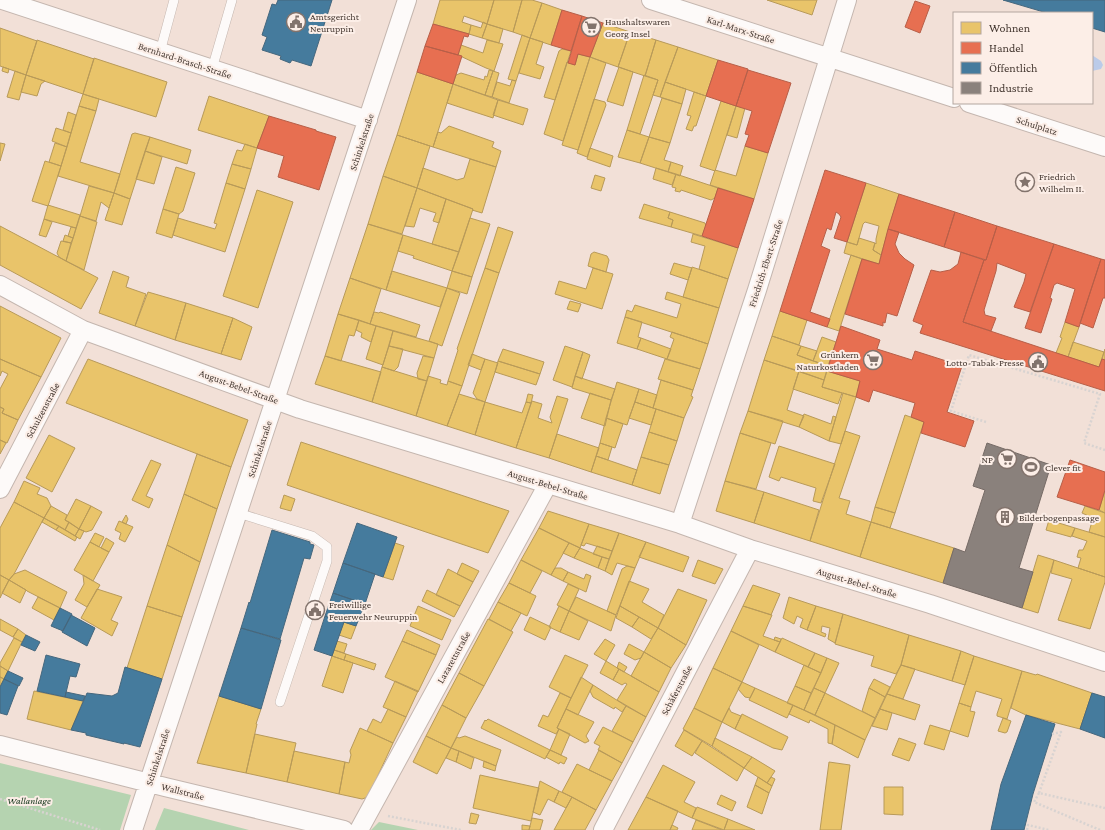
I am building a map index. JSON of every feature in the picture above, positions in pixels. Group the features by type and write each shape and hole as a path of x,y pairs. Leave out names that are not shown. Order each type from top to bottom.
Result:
{"street":[{"name":"Bernhard-Brasch-Straße","path":"2,0 368,120"},
{"name":"Schinkelstraße","path":"133,830 407,0"},
{"name":"Karl-Marx-Straße","path":"651,0 830,58"},
{"name":"Friedrich-Ebert-Straße","path":"680,524 754,298 847,0"},
{"path":"830,58 953,98"},
{"name":"Schulplatz","path":"972,104 1105,147"},
{"name":"August-Bebel-Straße","path":"0,285 83,330 317,414 680,524 750,549 930,604 1105,662"},
{"name":"Schulzenstraße","path":"0,489 83,330"},
{"name":"Lazarettstraße","path":"358,830 548,484"},
{"name":"Schäferstraße","path":"603,830 750,549"},
{"name":"Wallstraße","path":"0,745 344,830"}],"lane":[{"path":"160,52 174,0"},
{"path":"212,69 232,0"},
{"path":"238,514 312,536 327,547 327,561 280,702"}],"path":[{"path":"986,422 951,411 969,355 1100,394 1084,443 1105,450"},
{"path":"1052,734 1061,732 1039,793 1034,802 1100,830"},
{"path":"1039,793 1105,808"},
{"path":"0,798 100,830"},
{"path":"368,812 460,830"},
{"path":"1027,830 1028,825 1049,830"}],"green space":[{"name":"Wallanlage","path":"0,763 131,795 120,830 0,830"},
{"path":"164,808 249,830 155,830"},
{"path":"379,822 418,830 371,830"}],"water":[{"path":"1093,56 1101,61 1103,65 1101,69 1093,71"}],"building: Wohnen":[{"path":"440,0 494,0 487,24 464,16 462,22 471,25 469,34 433,24"},
{"path":"494,0 522,0 513,32 487,24"},
{"path":"522,0 532,0 542,3 530,38 513,32"},
{"path":"767,0 817,0 812,15"},
{"path":"542,3 562,10 551,45 530,38"},
{"path":"483,22 487,24 482,38 469,34 471,25 481,28"},
{"path":"603,23 630,32 618,67 590,57"},
{"path":"487,24 503,29 499,43 482,38"},
{"path":"0,28 37,41 26,75 0,66"},
{"path":"630,32 656,40 645,76 618,67"},
{"path":"522,35 530,38 516,81 508,79"},
{"path":"530,38 543,42 536,64 544,67 540,79 519,73"},
{"path":"37,40 94,59 83,94 26,75"},
{"path":"487,40 503,44 494,71 458,55 461,45 483,53"},
{"path":"656,40 678,47 660,97 653,95 658,80 645,76"},
{"path":"678,47 718,60 706,96 665,82"},
{"path":"562,49 571,51 555,100 544,97 559,51"},
{"path":"578,54 590,57 563,141 544,134 567,62 575,65"},
{"path":"590,57 606,63 578,150 562,145"},
{"path":"94,58 167,82 156,117 83,94"},
{"path":"3,67 9,69 8,73 2,71"},
{"path":"619,67 633,72 623,106 607,101"},
{"path":"489,70 493,71 485,95 453,84 456,75 461,73 484,80 485,76 487,77"},
{"path":"15,71 26,75 19,100 7,97"},
{"path":"493,71 499,73 492,97 485,95"},
{"path":"417,72 453,84 433,147 397,135"},
{"path":"26,75 45,81 41,84 37,96 21,92"},
{"path":"644,75 658,80 640,134 627,130"},
{"path":"512,80 516,81 509,103 492,97 497,82 510,86"},
{"path":"665,82 686,89 682,104 660,97"},
{"path":"453,84 498,100 493,118 447,103"},
{"path":"694,92 706,96 696,126 694,126 692,131 686,129 691,116 687,115"},
{"path":"83,94 99,99 96,111 79,106"},
{"path":"209,96 269,116 257,148 198,130"},
{"path":"662,98 682,104 670,143 649,137"},
{"path":"594,99 605,102 606,105 587,157 577,153"},
{"path":"498,100 528,109 523,125 493,115"},
{"path":"721,101 736,106 715,171 700,166"},
{"path":"79,106 96,111 80,162 120,174 114,193 58,176"},
{"path":"736,106 745,108 737,138 727,135"},
{"path":"68,112 76,115 71,133 63,130"},
{"path":"449,126 494,142 492,147 501,151 496,167 433,147 438,132 441,133"},
{"path":"56,128 71,133 67,147 52,141"},
{"path":"627,130 649,137 640,163 618,157"},
{"path":"135,133 150,137 130,199 114,193 132,134"},
{"path":"397,135 430,146 417,188 383,176"},
{"path":"150,137 191,150 187,164 145,151"},
{"path":"649,137 670,143 664,160 671,162 668,172 640,163"},
{"path":"0,143 5,144 0,161"},
{"path":"55,143 67,147 61,166 49,162"},
{"path":"245,144 257,148 251,169 232,164 237,150 242,151"},
{"path":"745,146 768,153 754,199 710,185 715,170 736,176"},
{"path":"590,148 613,156 610,167 587,159"},
{"path":"145,151 162,157 154,184 136,179"},
{"path":"470,159 496,167 482,213 417,188 423,168 457,180 464,178"},
{"path":"45,161 61,166 48,206 32,201"},
{"path":"671,162 683,166 680,176 668,172"},
{"path":"232,164 251,169 245,189 226,183"},
{"path":"176,167 195,173 183,211 179,214 163,209"},
{"path":"656,168 676,174 672,185 653,179"},
{"path":"676,174 718,188 715,198 711,200 681,190 680,192 675,191 676,188 672,187"},
{"path":"595,175 605,178 601,191 591,188"},
{"path":"383,176 417,188 402,234 368,224"},
{"path":"226,183 245,189 225,252 173,235 178,218 215,229 217,224 214,223"},
{"path":"866,183 899,194 881,255 873,250 875,243 876,244 879,226 865,222 863,224 857,245 847,242"},
{"path":"89,186 114,193 109,208 101,202 96,221 80,216"},
{"path":"417,188 446,199 439,223 433,221 436,213 420,208 414,227 405,226"},
{"path":"257,190 293,202 258,308 223,296"},
{"path":"114,193 130,199 122,225 105,220"},
{"path":"446,199 473,209 459,252 432,244"},
{"path":"644,204 670,212 668,218 673,220 671,227 639,218"},
{"path":"48,205 80,215 76,228 44,219"},
{"path":"163,209 179,214 172,238 156,233"},
{"path":"670,212 705,223 706,226 702,236 671,227 673,220 668,218"},
{"path":"80,216 97,222 84,270 66,261"},
{"path":"470,218 490,224 472,277 452,271"},
{"path":"44,219 52,222 46,237 39,235"},
{"path":"368,224 403,235 386,290 350,278"},
{"path":"0,226 98,278 81,309 0,265"},
{"path":"71,227 76,228 73,238 68,236"},
{"path":"498,227 513,232 499,273 485,268"},
{"path":"693,234 738,248 728,279 699,269 705,246 691,242"},
{"path":"65,235 73,238 71,243 63,241"},
{"path":"403,235 459,252 452,271 413,258 414,256 398,251"},
{"path":"859,238 875,243 873,250 881,255 879,264 844,253 847,242 857,245"},
{"path":"61,241 71,243 66,261 59,257 57,253"},
{"path":"594,252 607,256 609,260 606,272 588,266 591,254"},
{"path":"851,255 862,259 839,331 827,327"},
{"path":"674,263 692,268 688,280 670,274"},
{"path":"692,267 728,279 719,308 683,297"},
{"path":"485,268 499,273 462,386 448,381 458,350 457,349"},
{"path":"593,268 613,274 602,309 555,294 559,281 586,289"},
{"path":"113,271 129,277 126,287 146,294 135,326 99,313"},
{"path":"392,271 447,288 440,307 386,290"},
{"path":"452,271 472,277 467,294 447,288"},
{"path":"350,278 381,289 370,324 338,314"},
{"path":"447,288 460,293 442,346 429,341"},
{"path":"148,292 186,303 175,340 135,326"},
{"path":"667,292 719,308 708,344 625,317 627,310 632,312 635,305 677,318 681,304 665,299"},
{"path":"570,301 581,304 578,312 567,309"},
{"path":"186,303 233,318 221,354 175,340"},
{"path":"0,306 61,338 41,377 0,359"},
{"path":"780,311 807,320 799,345 772,336"},
{"path":"374,312 380,312 420,325 416,337 370,324"},
{"path":"338,314 359,320 354,336 349,335 341,361 325,356"},
{"path":"625,317 642,322 638,337 641,338 637,349 617,343"},
{"path":"233,318 252,327 241,360 221,354"},
{"path":"359,320 376,326 371,342 361,337 362,333 356,330"},
{"path":"1065,322 1079,327 1068,357 1056,353 1062,338 1060,337"},
{"path":"376,326 393,331 383,365 366,359"},
{"path":"393,331 438,344 434,358 389,346"},
{"path":"672,332 708,344 700,369 667,359 674,339 670,337"},
{"path":"772,336 801,346 797,355 828,366 824,380 764,360"},
{"path":"822,337 836,342 828,366 813,361"},
{"path":"641,338 671,349 667,359 637,349"},
{"path":"1073,342 1104,352 1099,367 1068,357"},
{"path":"389,346 403,349 398,367 394,371 382,367"},
{"path":"565,346 583,352 572,387 553,380"},
{"path":"801,346 817,351 813,361 797,355"},
{"path":"503,349 544,362 540,374 498,361"},
{"path":"1105,349 1105,360 1102,359"},
{"path":"583,352 590,355 582,379 575,376"},
{"path":"472,354 485,359 481,370 468,365"},
{"path":"325,356 381,372 372,402 315,384"},
{"path":"423,356 434,358 427,381 418,379 417,373"},
{"path":"0,359 41,377 18,420 2,413 4,409 0,407 0,389 8,374 2,371 0,376"},
{"path":"88,359 248,420 231,467 66,403"},
{"path":"485,359 498,363 485,402 477,399 473,393"},
{"path":"665,359 700,369 693,390 658,379"},
{"path":"764,360 799,371 787,410 804,416 799,427 748,411"},
{"path":"498,361 540,374 536,385 495,372"},
{"path":"382,367 427,381 416,416 372,402"},
{"path":"799,371 824,380 822,387 842,393 838,404 793,389"},
{"path":"827,371 860,381 856,397 822,387"},
{"path":"428,376 441,380 440,383 447,385 448,381 462,386 447,426 416,416"},
{"path":"575,376 615,389 611,400 572,388"},
{"path":"661,380 693,390 691,396 693,397 684,418 653,408"},
{"path":"617,382 639,389 627,425 606,418"},
{"path":"639,389 657,395 653,408 635,402"},
{"path":"590,393 611,400 605,426 581,418"},
{"path":"843,393 856,397 841,444 829,441"},
{"path":"459,394 485,402 475,435 447,426"},
{"path":"528,394 533,395 531,403 526,402"},
{"path":"557,396 568,399 549,458 516,448 532,401 542,404 538,418 552,423 550,417"},
{"path":"485,402 522,413 526,402 531,403 516,448 475,435"},
{"path":"635,402 656,409 651,425 629,418"},
{"path":"0,407 4,409 2,413 18,420 7,443 0,440"},
{"path":"656,409 684,418 677,441 649,432"},
{"path":"748,411 783,421 775,444 740,433"},
{"path":"804,414 831,424 833,416 836,417 829,441 799,427"},
{"path":"905,415 924,422 895,513 875,507"},
{"path":"606,418 623,424 615,448 600,443"},
{"path":"845,431 860,436 839,498 850,501 846,514 871,522 860,557 810,541"},
{"path":"649,432 677,441 669,465 641,457"},
{"path":"740,433 771,443 756,489 725,481"},
{"path":"557,434 599,448 591,472 549,458"},
{"path":"49,435 75,448 52,492 26,478"},
{"path":"0,440 6,443 0,454"},
{"path":"301,442 509,511 488,553 287,485"},
{"path":"600,443 612,447 608,460 596,456"},
{"path":"779,446 835,464 821,503 813,501 816,488 781,477 779,481 769,477"},
{"path":"197,454 231,467 217,509 184,494"},
{"path":"596,456 637,470 632,485 591,472"},
{"path":"641,457 669,465 660,494 632,485"},
{"path":"151,460 161,464 146,496 153,499 149,508 132,500"},
{"path":"24,481 40,488 37,494 47,498 51,506 44,518 14,502"},
{"path":"725,481 764,492 754,523 716,511"},
{"path":"1105,490 1105,513 1099,510"},
{"path":"764,492 819,510 810,541 754,523"},
{"path":"184,494 217,509 200,562 167,545"},
{"path":"284,495 295,499 291,511 280,508"},
{"path":"76,499 91,506 79,529 65,520"},
{"path":"14,502 44,518 14,574 9,580 0,575 0,528"},
{"path":"51,506 67,515 65,520 69,522 65,530 44,518"},
{"path":"91,506 102,512 92,530 86,532 79,529"},
{"path":"1085,506 1105,513 1105,537 1089,532 1093,518 1082,513"},
{"path":"875,507 895,513 890,528 871,522"},
{"path":"548,511 589,524 580,548 539,528"},
{"path":"126,515 128,519 126,524 122,522"},
{"path":"44,518 59,526 56,530 42,522"},
{"path":"1049,520 1075,528 1071,537 1046,530"},
{"path":"119,521 133,527 125,542 119,539 121,533 115,530"},
{"path":"69,522 79,529 75,536 65,530"},
{"path":"871,522 954,548 943,583 860,557"},
{"path":"589,524 619,533 612,551 586,543 584,546 581,545"},
{"path":"59,526 77,537 75,541 56,530"},
{"path":"539,528 569,543 551,575 521,560"},
{"path":"1075,528 1105,537 1105,577 1078,568 1081,558 1077,557 1079,550 1083,550 1087,541 1072,536"},
{"path":"79,529 84,531 80,539 75,536"},
{"path":"95,533 104,537 99,547 90,542"},
{"path":"619,533 646,542 635,568 617,563 612,575 605,571"},
{"path":"106,538 114,543 109,552 101,548"},
{"path":"90,542 109,552 93,581 74,570"},
{"path":"646,542 689,557 683,572 639,557"},
{"path":"395,543 404,546 393,580 383,577"},
{"path":"569,543 580,548 574,558 563,553"},
{"path":"167,545 200,562 182,617 147,606"},
{"path":"597,546 612,551 609,559 593,554"},
{"path":"580,548 602,557 598,568 574,558"},
{"path":"1038,555 1054,560 1038,613 1022,608"},
{"path":"602,557 609,559 605,571 598,568"},
{"path":"521,560 542,571 530,593 509,583"},
{"path":"698,560 723,569 715,584 692,576"},
{"path":"1054,560 1105,577 1105,582 1090,629 1058,620 1072,579 1051,573"},
{"path":"462,563 479,571 473,582 457,574"},
{"path":"627,566 635,568 616,615 607,611 622,569"},
{"path":"555,568 561,568 568,572 563,581 551,575"},
{"path":"448,569 473,582 460,606 436,595"},
{"path":"25,570 67,592 60,608 9,580 14,574"},
{"path":"568,572 584,579 586,574 591,576 586,592 563,581"},
{"path":"0,575 9,580 0,598"},
{"path":"83,575 100,585 87,607 75,600 84,584"},
{"path":"9,580 26,590 20,603 2,593"},
{"path":"629,581 649,589 642,602 664,615 658,628 620,606"},
{"path":"509,583 536,596 527,616 498,602"},
{"path":"568,584 579,589 569,611 557,605"},
{"path":"753,585 780,594 771,615 743,606"},
{"path":"97,589 122,597 111,620 118,623 112,636 81,618"},
{"path":"678,589 707,600 686,645 658,628"},
{"path":"427,590 460,606 454,617 422,601"},
{"path":"38,597 60,608 54,620 32,608"},
{"path":"576,597 616,615 611,631 569,611"},
{"path":"789,597 816,606 807,630 800,627 803,619 797,616 794,624 783,618"},
{"path":"498,602 521,613 511,631 489,619"},
{"path":"147,606 182,617 162,679 127,668"},
{"path":"418,606 451,620 442,640 410,626"},
{"path":"559,606 569,611 560,632 549,627"},
{"path":"620,606 639,617 632,627 616,618"},
{"path":"743,606 772,615 763,636 780,642 775,652 731,631"},
{"path":"816,606 843,614 835,643 828,639 830,628 822,626 821,632 826,634 825,637 807,630"},
{"path":"569,611 588,621 579,640 560,632"},
{"path":"843,614 909,635 901,665 896,674 871,666 874,656 835,644"},
{"path":"530,617 551,627 545,640 524,630"},
{"path":"639,617 658,628 651,639 632,627"},
{"path":"0,619 18,629 13,637 0,630"},
{"path":"488,619 513,632 484,686 459,673"},
{"path":"344,622 356,626 351,639 339,635"},
{"path":"658,628 686,645 671,668 644,652"},
{"path":"18,629 26,635 22,642 13,637"},
{"path":"407,630 440,645 436,655 402,641"},
{"path":"731,631 759,645 742,682 713,668"},
{"path":"909,635 961,651 952,681 901,665"},
{"path":"775,637 781,639 780,642 774,640"},
{"path":"14,638 22,642 8,671 0,666 0,663"},
{"path":"782,638 815,653 808,667 775,652"},
{"path":"605,639 615,645 606,661 594,654"},
{"path":"337,641 347,644 344,653 334,650"},
{"path":"402,641 436,655 418,692 385,677"},
{"path":"629,644 644,652 641,658 635,660 624,654"},
{"path":"334,650 346,654 344,660 332,656"},
{"path":"961,651 974,656 965,685 952,681"},
{"path":"644,652 671,668 659,692 631,676"},
{"path":"815,653 827,658 821,673 808,667"},
{"path":"346,654 376,664 374,670 344,660"},
{"path":"565,655 588,665 571,698 549,687"},
{"path":"332,656 353,663 343,693 322,686"},
{"path":"974,656 1022,671 1007,719 997,716 1002,699 976,691 971,707 959,703"},
{"path":"827,658 839,663 825,693 814,688"},
{"path":"606,661 619,669 613,680 600,673"},
{"path":"619,662 627,667 624,672 617,668"},
{"path":"804,665 821,673 811,693 795,686"},
{"path":"901,665 915,669 903,699 887,694"},
{"path":"0,666 8,671 4,679 0,677"},
{"path":"713,668 742,682 722,722 694,708"},
{"path":"619,669 659,692 646,717 617,700 627,684 625,683 622,685 613,680"},
{"path":"1022,671 1037,674 1092,693 1080,729 1026,715 1011,708"},
{"path":"459,673 484,686 466,718 442,705"},
{"path":"0,677 4,679 0,687"},
{"path":"581,677 593,685 578,715 566,709"},
{"path":"874,679 890,687 885,697 869,688"},
{"path":"395,681 418,691 406,717 383,707"},
{"path":"742,682 755,688 750,698 745,697 738,689"},
{"path":"593,685 626,706 622,712 615,707 614,709 593,697 590,691"},
{"path":"795,686 811,693 804,710 787,703"},
{"path":"755,688 793,705 787,718 749,700"},
{"path":"814,688 825,693 815,715 804,710"},
{"path":"869,688 885,697 875,718 862,711"},
{"path":"34,691 83,701 71,730 27,719"},
{"path":"560,693 571,698 557,728 559,729 556,734 538,726 543,715 548,717"},
{"path":"825,693 875,718 865,740 815,715"},
{"path":"887,694 920,705 915,720 880,709"},
{"path":"219,696 261,709 256,724 246,773 197,763"},
{"path":"959,703 971,707 970,711 975,712 968,737 950,731"},
{"path":"442,705 466,718 451,748 426,736"},
{"path":"793,705 835,725 832,744 828,743 828,729 810,720 809,723 789,714"},
{"path":"626,706 646,717 633,742 612,731"},
{"path":"694,708 722,722 712,746 683,729"},
{"path":"729,708 731,712 741,716 735,729 722,722"},
{"path":"388,709 406,717 393,743 367,731 373,719 381,723"},
{"path":"566,709 594,722 586,736 589,741 585,743 557,728"},
{"path":"880,709 892,713 887,730 872,726"},
{"path":"742,714 788,737 782,750 773,748 735,729"},
{"path":"1003,718 1011,721 1007,732 1005,733 998,731"},
{"path":"488,719 550,750 545,759 481,728 485,720 486,721"},
{"path":"835,725 865,740 858,758 832,744"},
{"path":"930,725 950,731 944,750 924,744"},
{"path":"603,727 633,742 622,763 598,750 600,746 594,743"},
{"path":"360,728 393,743 368,797 362,799 339,794 345,762 349,763 351,755 350,751"},
{"path":"559,729 570,734 561,755 550,750"},
{"path":"684,730 702,741 692,756 675,746"},
{"path":"255,734 296,743 287,782 246,773"},
{"path":"426,736 451,748 437,774 413,762"},
{"path":"465,736 501,750 496,766 451,748 457,737 459,738"},
{"path":"715,738 752,757 744,768 712,746"},
{"path":"899,738 916,744 909,761 892,755"},
{"path":"702,741 744,768 737,781 695,753"},
{"path":"451,748 459,751 456,762 446,758"},
{"path":"550,750 567,758 564,764 560,762 559,764 546,757"},
{"path":"599,750 622,763 612,781 589,770"},
{"path":"294,751 345,762 339,794 287,782"},
{"path":"459,751 474,758 471,769 456,762"},
{"path":"752,757 775,771 767,783 744,768"},
{"path":"484,761 496,766 495,771 483,767"},
{"path":"829,762 850,765 841,830 820,830"},
{"path":"577,764 612,781 596,810 562,792"},
{"path":"663,765 695,782 684,802 696,808 692,818 646,797"},
{"path":"480,775 539,788 531,821 473,808"},
{"path":"758,777 772,786 769,793 755,785"},
{"path":"771,777 775,779 772,786 767,783"},
{"path":"540,781 559,791 554,802 548,799 540,815 533,812"},
{"path":"755,785 769,793 762,814 747,807"},
{"path":"884,787 903,787 903,815 884,814"},
{"path":"559,791 572,797 566,808 554,802"},
{"path":"721,795 736,802 732,811 717,804"},
{"path":"572,797 596,810 585,830 554,830"},
{"path":"646,797 678,811 670,830 628,830"},
{"path":"697,807 728,819 724,830 692,818"},
{"path":"471,813 479,815 476,824 469,823"},
{"path":"532,818 543,820 540,830 529,830"},
{"path":"728,819 755,830 724,830"},
{"path":"696,820 722,830 692,830"},
{"path":"522,825 530,826 529,830 522,830"},
{"path":"672,825 678,828 677,830 670,830"}],"building: Handel":[{"path":"915,1 930,6 920,33 905,27"},
{"path":"562,10 582,16 571,51 551,45"},
{"path":"582,16 603,23 590,57 578,54 575,65 568,63"},
{"path":"433,24 469,34 468,37 464,36 458,55 425,46"},
{"path":"425,46 462,56 453,84 417,72"},
{"path":"718,60 748,69 736,106 706,96"},
{"path":"748,70 791,83 768,153 745,146 749,135 745,134 752,111 736,106"},
{"path":"269,116 336,137 319,190 278,177 284,156 257,148"},
{"path":"825,170 866,183 847,242 834,238 841,217 836,212 831,230 827,228 821,246 830,250 810,312 830,319 827,327 780,311"},
{"path":"718,188 754,199 738,248 702,236"},
{"path":"899,194 955,212 944,247 888,229"},
{"path":"955,212 997,226 986,260 944,247"},
{"path":"997,226 1054,244 1030,312 1014,307 1026,274 997,263 984,310 985,315 996,318 991,331 963,322"},
{"path":"888,229 899,232 895,244 899,253 914,265 897,316 887,313 883,326 845,314 862,259 879,264"},
{"path":"1054,244 1101,259 1079,327 1065,322 1075,289 1057,283 1054,285 1050,298 1052,299 1041,333 1025,328"},
{"path":"961,252 984,260 963,322 1099,367 1102,359 1105,360 1105,391 920,333 923,325 913,321 931,270 940,272 950,270 958,264"},
{"path":"1101,259 1105,260 1105,298 1103,298 1093,328 1080,323"},
{"path":"841,326 880,340 877,349 912,360 915,351 962,366 947,412 974,421 965,447 921,433 924,422 911,417 915,403 873,390 869,402 856,397 860,381 827,371"},
{"path":"1070,460 1105,472 1105,490 1099,510 1057,497"}],"building: Öffentlich":[{"name":"Amtsgericht Neuruppin","path":"278,0 332,0 311,66 292,60 290,63 280,59 281,56 262,50 267,37 262,35 272,4 276,5"},
{"path":"1003,0 1105,0 1105,32 1093,28 1093,12 1044,12"},
{"path":"357,523 397,537 383,577 343,563"},
{"path":"272,530 310,542 310,544 314,545 310,559 304,558 280,639 241,628"},
{"path":"343,563 375,574 365,604 333,593"},
{"path":"333,593 365,604 356,626 325,616"},
{"path":"60,608 72,614 63,631 51,626"},
{"path":"71,615 95,628 87,646 62,632"},
{"path":"325,616 344,622 332,656 314,650"},
{"path":"241,628 281,640 261,709 219,696"},
{"path":"26,635 40,642 35,651 21,645"},
{"path":"46,655 80,664 76,677 70,676 65,697 37,691"},
{"path":"125,667 162,679 140,747 86,735 86,733 71,730 87,693 112,696 118,693"},
{"path":"8,671 23,678 19,686 4,679"},
{"path":"4,679 18,686 7,715 0,713 0,687"},
{"path":"66,692 85,696 83,701 65,697"},
{"path":"1092,693 1105,697 1105,738 1080,729"},
{"path":"1026,715 1055,724 1033,794 1024,830 991,830 1001,784"}],"building: Industrie":[{"name":"Bilderbogenpassage","path":"987,443 1051,465 1019,568 1033,572 1022,608 943,583 954,548 965,552 985,490 973,486"}],"place":[{"name":"Amtsgericht Neuruppin","path":"296,22"},
{"name":"Haushaltswaren Georg Insel","path":"591,27"},
{"name":"Friedrich Wilhelm II.","path":"1025,182"},
{"name":"Grünkern Naturkostladen","path":"873,360"},
{"name":"Lotto-Tabak-Presse","path":"1038,362"},
{"name":"NP","path":"1007,459"},
{"name":"Clever fit","path":"1031,467"},
{"name":"Bilderbogenpassage","path":"1005,517"},
{"name":"Freiwillige Feuerwehr Neuruppin","path":"315,610"}]}
